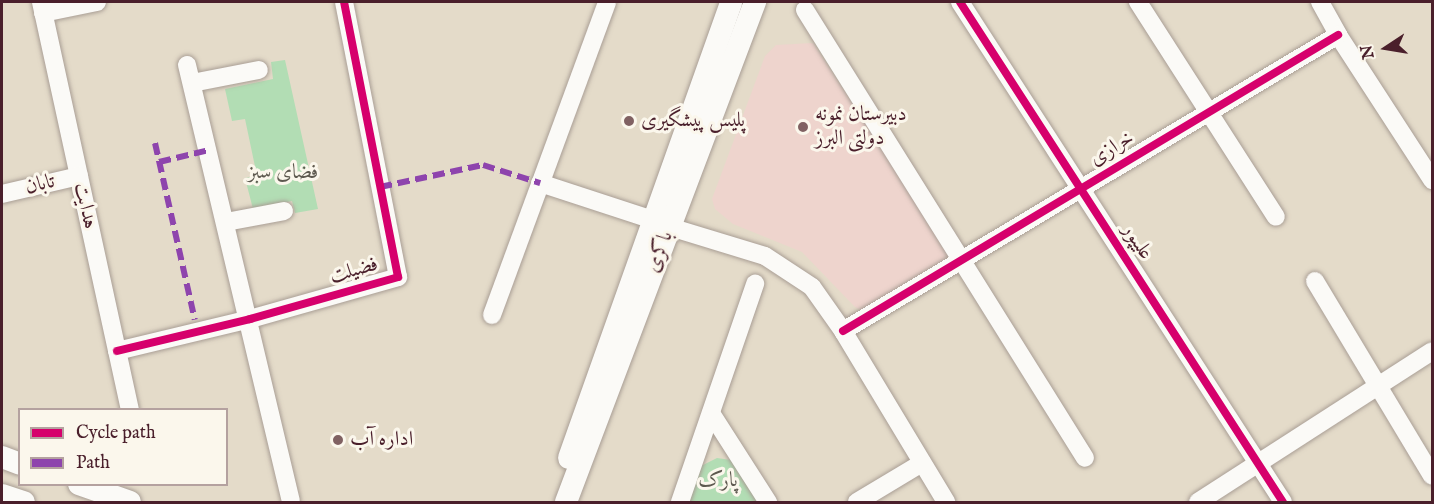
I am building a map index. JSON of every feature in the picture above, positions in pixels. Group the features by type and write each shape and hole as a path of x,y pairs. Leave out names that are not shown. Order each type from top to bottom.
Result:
{"street":[{"path":"42,7 96,2"},
{"name":"فضیلت","path":"117,351 250,319 398,277 344,2"},
{"path":"492,315 607,2"},
{"name":"باکری","path":"566,502 662,223 731,2"},
{"name":"باکری","path":"556,502 578,422 755,2"},
{"name":"علیپور","path":"960,2 1283,502"},
{"path":"1138,2 1276,217"},
{"path":"1320,2 1338,35 1430,170"},
{"name":"هدایت","path":"42,7 130,408"},
{"path":"805,10 1085,458"},
{"name":"خرازی","path":"843,331 1338,35"},
{"path":"187,65 250,319 291,501"},
{"path":"192,83 259,70"},
{"name":"تابان","path":"2,194 79,176"},
{"path":"540,183 765,256 812,287 843,331 946,502"},
{"path":"226,222 284,211"},
{"path":"1315,281 1432,476"},
{"path":"680,502 754,284"},
{"path":"1198,502 1259,465 1432,351"},
{"path":"711,413 768,502"},
{"path":"2,457 18,463"},
{"path":"857,502 922,463"},
{"path":"85,486 130,502"},
{"path":"2,495 24,502"}],"shaded area":[{"name":"دبیرستان نمونه دولتی البرز","path":"813,43 951,255 949,267 865,312 855,307 802,252 733,224 715,209 712,199 765,56 776,45"}],"green space":[{"name":"فضای سبز","path":"285,60 318,209 295,213 292,201 253,209 245,178 257,176 245,119 232,121 225,89 273,79 271,62"},
{"name":"پارک","path":"717,458 731,460 758,502 688,502 699,467"}],"marked path":[{"path":"155,143 195,320"},
{"path":"159,162 209,150"},
{"path":"380,187 483,165 540,183"}],"cycle path":[{"path":"117,351 250,319 398,277 344,2"},
{"path":"960,2 1283,502"},
{"path":"843,331 1338,35"}],"place":[{"name":"پلیس پیشگیری","path":"629,121"},
{"name":"دبیرستان نمونه دولتی البرز","path":"803,127"},
{"name":"اداره آب","path":"338,440"}]}
